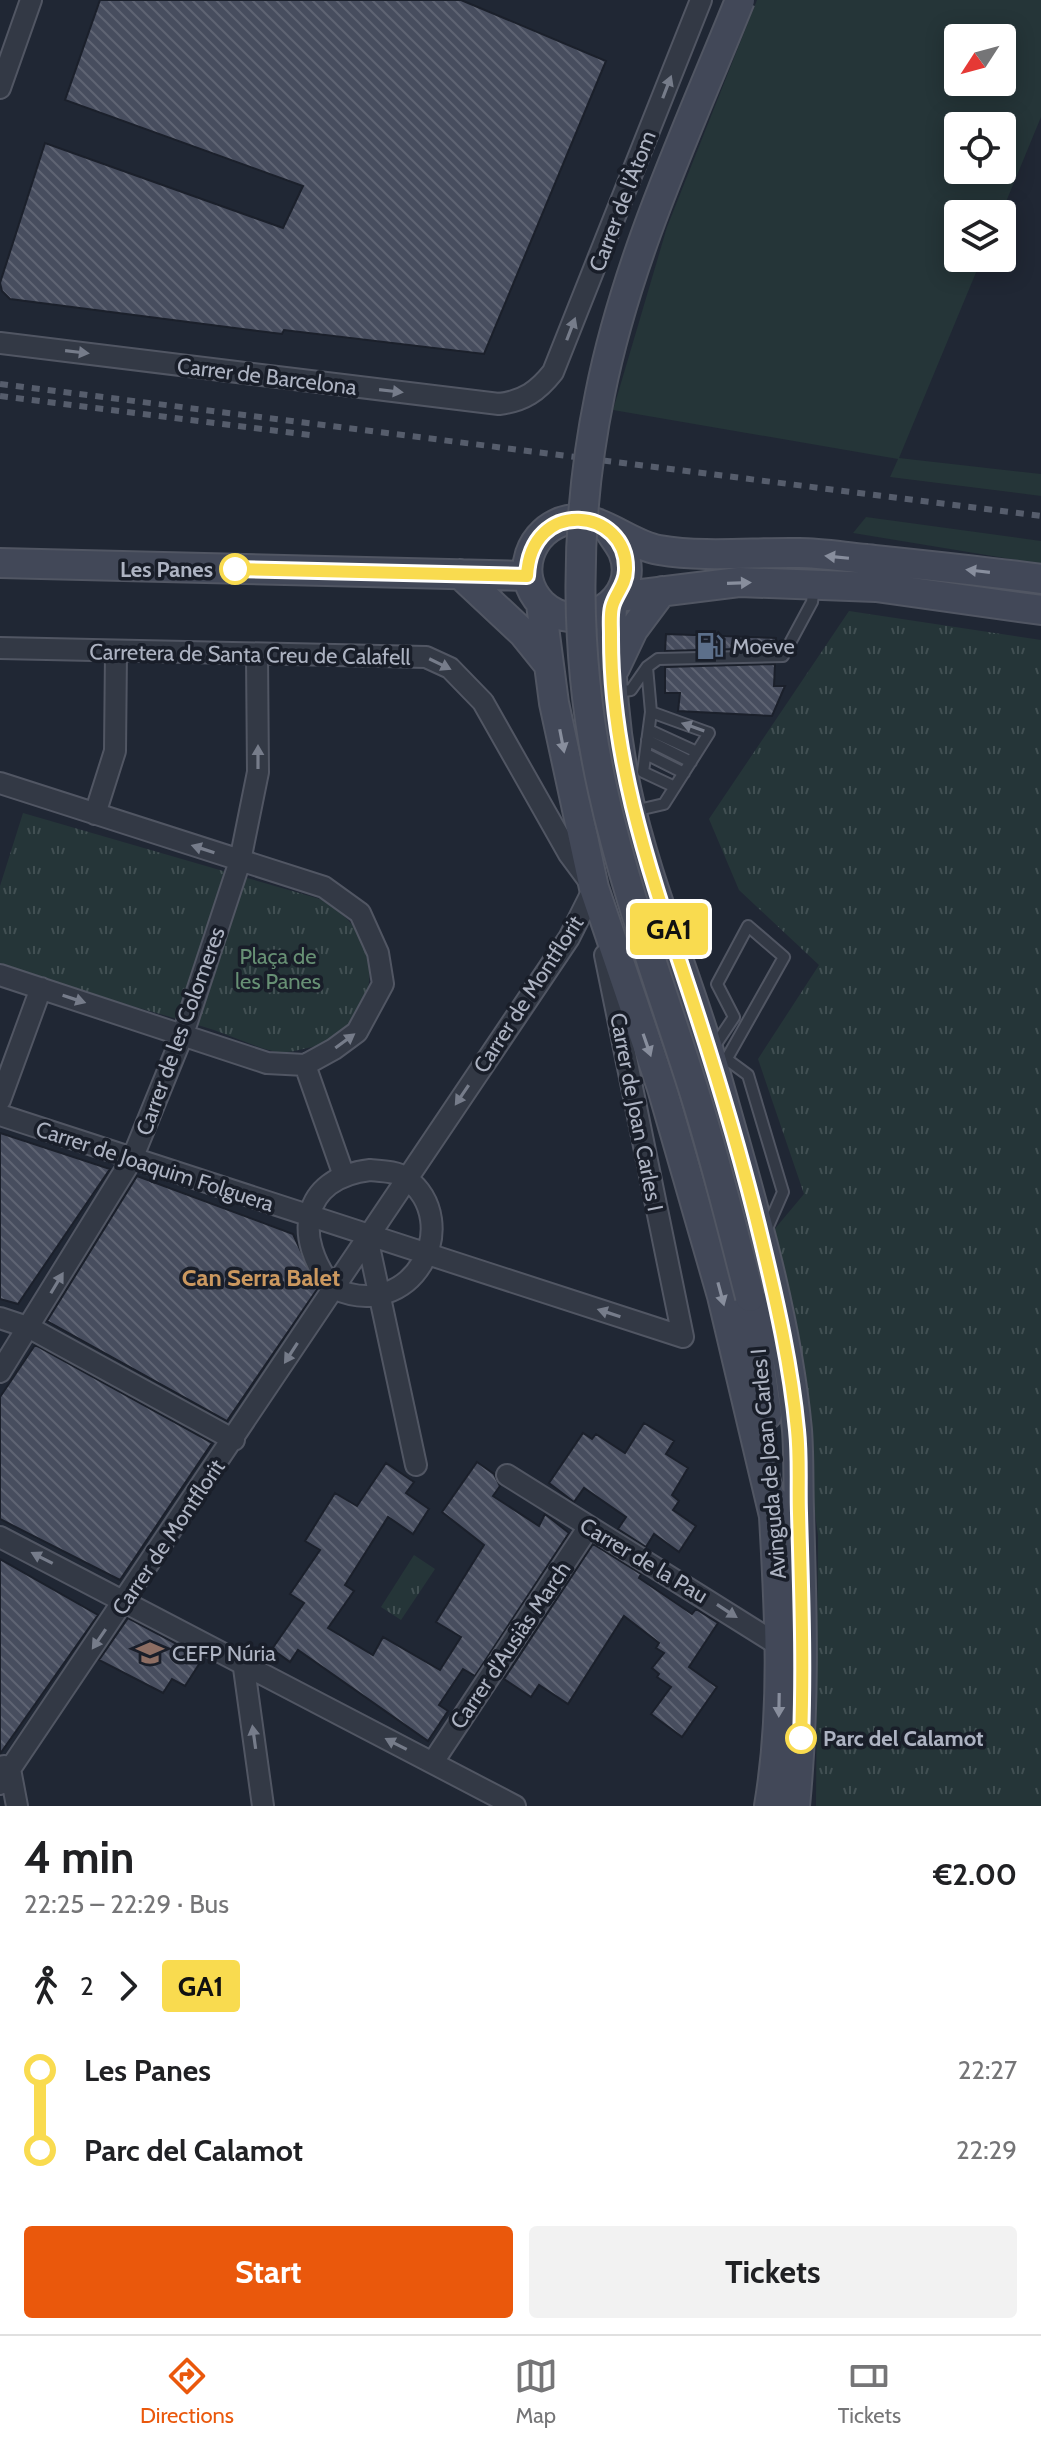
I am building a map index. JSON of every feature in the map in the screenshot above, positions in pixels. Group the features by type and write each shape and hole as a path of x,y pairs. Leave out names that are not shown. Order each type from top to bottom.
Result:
{"street":[{"path":"0,88 31,0"},
{"name":"Carrer de l'Àtom","path":"532,394 553,372 563,350 701,0"},
{"name":"Avinguda de Joan Carles I","path":"740,0 662,195 610,349 587,471 580,589 584,658 602,789 619,856 714,1158 750,1297 786,1514 804,1660 795,1806"},
{"name":"Carrer de Barcelona","path":"0,343 499,404 518,402 532,394"},
{"path":"786,1514 662,1088 594,888 575,809 541,604 527,576 532,545 556,523 572,519 595,522 657,550 741,555 799,553 1041,579"},
{"path":"610,531 624,552 626,569 615,600"},
{"path":"0,563 527,576"},
{"path":"460,574 523,633 549,664"},
{"path":"541,604 554,613 576,618 596,615 615,600 739,582 876,587 1041,610"},
{"path":"614,681 633,630 662,591"},
{"name":"Avinguda de Joan Carles I","path":"615,600 614,681 629,800 716,1060 762,1241 785,1348 797,1431 786,1514 778,1722 769,1806"},
{"name":"Carretera de Santa Creu de Calafell","path":"0,648 426,657 450,668 483,702 537,797"},
{"path":"95,814 115,751 116,652"},
{"name":"Carrer de les Colomeres","path":"0,1372 132,1159 183,1034 240,861 258,772 257,655"},
{"path":"0,783 324,887 360,913 378,953 383,984 370,1014 357,1032 305,1065 267,1063 0,975"},
{"path":"537,797 559,810 619,798 629,800"},
{"path":"537,797 569,854 594,888"},
{"name":"Carrer de Montflorit","path":"3,1772 125,1601 234,1440 569,938 594,888"},
{"name":"Carrer de Joan Carles I","path":"426,1256 683,1337 596,920 594,888"},
{"path":"0,1100 41,988"},
{"path":"305,1065 343,1173"},
{"name":"Carrer de Joaquim Folguera","path":"0,1115 426,1256"},
{"path":"370,1170 406,1178 424,1201 430,1220 426,1256 409,1281 380,1296 349,1295 333,1288 312,1256 310,1218 326,1186 343,1173 370,1170"},
{"path":"367,1237 416,1465"},
{"path":"0,1318 30,1328 234,1440"},
{"name":"Carrer de la Pau","path":"507,1475 780,1646"},
{"name":"Carrer d'Ausiàs March","path":"433,1762 588,1528"},
{"path":"0,1537 125,1601 244,1668 515,1806"},
{"path":"244,1668 263,1806"},
{"path":"3,1772 17,1806"}],"lane":[{"path":"614,681 631,690 647,667 658,659 783,656 812,602 814,584"},
{"path":"647,667 651,712 643,772 675,787"},
{"path":"629,800 664,804 709,733 651,712"},
{"path":"648,735 694,757"},
{"path":"646,754 684,773"},
{"path":"748,926 784,957 716,1060 715,1048 734,1017 717,984 748,926"}],"green space":[{"path":"757,0 1041,0 1041,117 1016,178 1016,112 944,112 944,184 1013,184 1007,200 944,200 944,272 976,272 899,458 1041,474 1041,496 890,477 898,459 613,410 667,227"},
{"path":"866,517 1041,541 1041,564 853,533"},
{"path":"849,611 1041,640 1041,1806 816,1806 818,1535 797,1385 768,1237 804,1194 758,1059 819,965 739,890 709,819"},
{"name":"Plaça de les Panes","path":"23,813 320,899 352,924 367,953 370,970 368,987 355,1018 344,1031 329,1041 299,1050 276,1052 201,1026 0,969 0,886"},
{"path":"414,1555 435,1569 401,1620 381,1607"}],"building":[{"path":"100,0 461,0 606,61 484,354 284,330 282,334 10,299 2,291 0,283 45,143 283,228 303,186 65,100"},
{"path":"666,634 776,638 776,648 665,651"},
{"path":"775,664 774,686 785,686 772,716 678,711 680,693 665,693 665,667"},
{"path":"0,1133 110,1169 18,1304 0,1299"},
{"path":"137,1176 293,1234 318,1288 227,1421 47,1321"},
{"path":"35,1345 212,1443 120,1580 0,1519 0,1397"},
{"path":"644,1423 674,1441 666,1454 688,1468 672,1495 679,1501 673,1510 696,1526 679,1552 654,1534 646,1547 618,1529 626,1517 584,1488 574,1502 549,1483 583,1433 592,1439 596,1434 625,1453"},
{"path":"477,1462 494,1474 500,1486 493,1496 539,1526 545,1514 569,1533 475,1676 463,1669 439,1705 448,1711 428,1741 298,1650 290,1662 272,1649 304,1603 290,1594 320,1550 305,1541 335,1493 357,1506 386,1463 414,1482 406,1493 429,1509 413,1534 388,1517 345,1585 354,1591 328,1628 373,1655 383,1637 440,1670 461,1637 436,1622 484,1545 442,1512"},
{"path":"593,1544 641,1574 639,1578 692,1614 696,1609 718,1623 689,1667 717,1687 682,1737 651,1714 671,1687 657,1677 659,1674 652,1668 664,1653 656,1648 659,1643 624,1616 568,1704 539,1685 531,1697 504,1679"},
{"path":"0,1559 98,1615 0,1754"},
{"name":"CEFP Núria","path":"128,1618 203,1658 185,1686 172,1679 163,1693 99,1660"}],"railway":[{"path":"0,384 1041,516"},
{"path":"0,396 310,435"}],"bus line":[{"name":"GA1","path":"235,569 527,576 532,545 556,523 572,519 595,522 610,531 624,552 626,569 623,587 612,604 611,637 621,758 627,789 641,845 717,1078 762,1241 785,1348 797,1431 804,1660 801,1738"}],"place":[{"name":"Les Panes","path":"235,569"},
{"name":"Moeve","path":"710,646"},
{"name":"CEFP Núria","path":"150,1653"},
{"name":"Parc del Calamot","path":"801,1738"}],"district":[{"name":"Can Serra Balet","path":"261,1278"}]}
